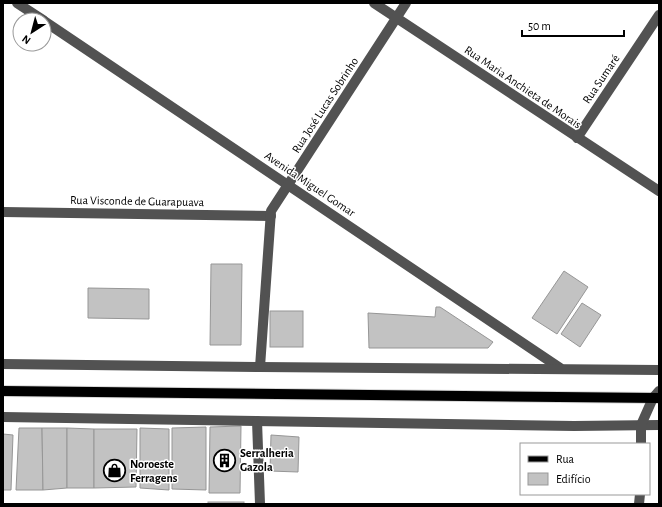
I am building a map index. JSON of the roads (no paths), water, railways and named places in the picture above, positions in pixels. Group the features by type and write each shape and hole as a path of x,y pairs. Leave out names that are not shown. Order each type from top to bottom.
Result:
{"main road":[{"path":"3,391 657,395"},
{"path":"3,399 17,391"}],"street":[{"name":"Avenida Miguel Gomar","path":"18,3 31,12"},
{"name":"Rua Maria Anchieta de Morais","path":"374,3 659,191"},
{"name":"Rua José Lucas Sobrinho","path":"260,367 271,211 406,3"},
{"name":"Rua Sumaré","path":"577,138 659,15"},
{"name":"Avenida Miguel Gomar","path":"52,26 560,368"},
{"name":"Rua Visconde de Guarapuava","path":"3,212 271,216"},
{"path":"3,364 659,370"},
{"path":"641,443 641,425 657,395"},
{"path":"3,417 574,426 659,425"},
{"path":"257,421 260,504"}],"place":[{"name":"Serralheria Gazola","path":"225,460"},
{"name":"Noroeste Ferragens","path":"115,471"}]}
